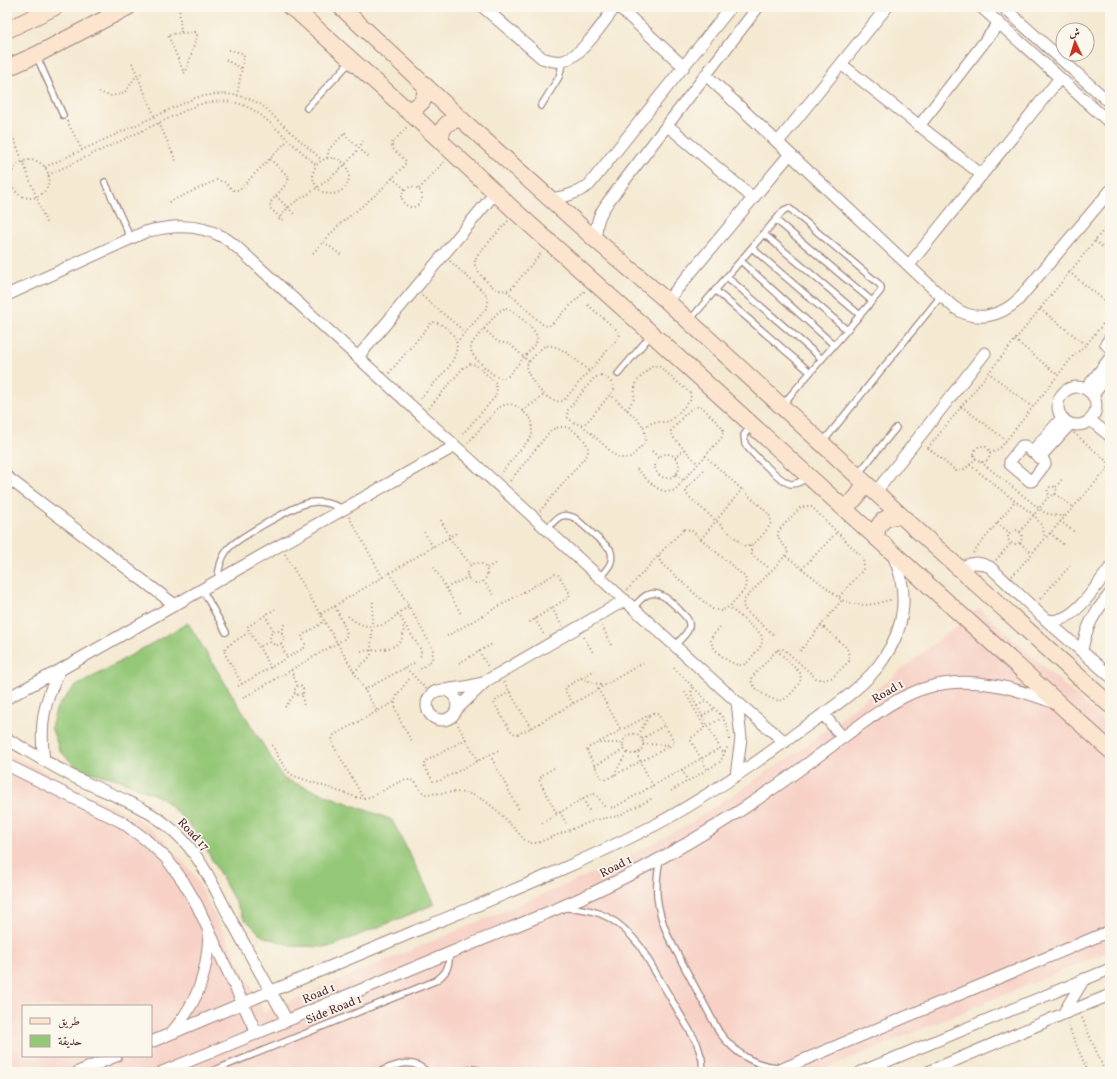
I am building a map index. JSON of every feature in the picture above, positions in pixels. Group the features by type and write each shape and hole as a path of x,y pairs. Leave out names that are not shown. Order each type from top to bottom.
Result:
{"street":[{"path":"7,30 55,7"},
{"path":"7,68 36,55 128,7"},
{"path":"290,7 299,13 411,114 495,193 752,424 1110,750"},
{"path":"341,7 549,199 667,301 901,516 963,566 1110,705"},
{"path":"483,7 542,58 552,62 563,61 573,57 581,50 615,7"},
{"path":"619,7 684,67"},
{"path":"549,199 564,198 577,193 589,185 731,7"},
{"path":"596,240 596,226 600,213 758,7"},
{"path":"778,142 887,7"},
{"path":"981,7 1110,123"},
{"path":"1003,7 1105,94 1110,103"},
{"path":"919,126 999,23"},
{"path":"841,64 982,175"},
{"path":"706,75 941,296 964,313 974,316 983,317 1007,310 1018,300 1110,191"},
{"path":"909,265 1060,78"},
{"path":"411,114 422,103 426,92 425,86"},
{"path":"441,142 442,130 445,125 455,119 461,119"},
{"path":"667,125 753,198"},
{"path":"667,301 790,154"},
{"path":"358,358 495,193"},
{"path":"7,295 131,238 162,227 182,226 203,228 222,236 239,249 675,646 785,742"},
{"path":"1110,338 1106,344 1110,348"},
{"path":"876,493 985,353"},
{"path":"1089,392 1110,358"},
{"path":"1089,392 1110,373"},
{"path":"1081,387 1089,392 1096,400 1096,411 1090,420 1081,425 1066,423 1059,412 1058,406 1061,396 1070,388 1081,387"},
{"path":"1090,420 1110,436"},
{"path":"1036,455 1066,423"},
{"path":"7,698 60,670 344,509 457,447"},
{"path":"7,477 175,604"},
{"path":"842,507 854,500 862,489 860,479"},
{"path":"876,537 880,523 886,518 901,516"},
{"name":"Road 1","path":"152,1042 546,876 590,856 656,824 697,801 736,776 823,714 871,675 883,660 893,644 900,627 903,612 904,596 902,581 898,566 891,551"},
{"path":"963,566 980,563 990,567 1044,619 1110,676"},
{"path":"1044,619 1057,620 1068,617 1077,609 1110,568"},
{"path":"1082,651 1084,637 1089,623 1096,611 1110,594"},
{"path":"493,677 448,719 436,719 428,711 428,700 432,695 440,690 465,687 493,677 597,616 623,598"},
{"path":"44,760 41,729 43,713 47,698 60,670"},
{"name":"Road 1","path":"162,1072 257,1034 560,907 660,859 744,808 884,708 909,694 929,687 954,683 982,683 1008,688 1061,706"},
{"path":"444,690 450,692 455,697 457,703 455,713"},
{"path":"736,776 740,738 738,702"},
{"path":"823,714 843,738"},
{"name":"Road 17","path":"7,739 75,777 138,806 158,818 193,851 206,871 287,1021"},
{"path":"7,765 122,822 145,838 166,858 183,880 197,905 257,1034"},
{"path":"775,1072 1110,931"},
{"path":"170,1034 185,1017 199,990 204,976 208,954 209,932"},
{"path":"861,1072 1110,969"},
{"path":"1063,1014 1084,980"},
{"path":"928,1072 1110,995"},
{"path":"78,1072 114,1057"}],"lane":[{"path":"36,55 63,115"},
{"path":"307,108 352,61"},
{"path":"541,106 559,77 563,61"},
{"path":"105,182 131,238"},
{"path":"689,321 786,208 792,209 881,286 882,289 880,292 781,406"},
{"path":"776,220 872,301"},
{"path":"764,234 860,315"},
{"path":"752,248 847,330"},
{"path":"741,261 834,345"},
{"path":"727,277 822,359"},
{"path":"715,290 810,372"},
{"path":"822,444 941,296"},
{"path":"618,374 652,334"},
{"path":"860,479 896,428"},
{"path":"218,581 218,569 222,557 229,547 238,540 297,506 321,502 333,504 344,509"},
{"path":"547,529 559,517 564,515 570,516 575,518 610,549 612,554 611,564 600,577"},
{"path":"202,589 226,632"},
{"path":"633,608 646,595 651,593 662,595 690,621 689,630 675,646"},
{"path":"660,859 656,890 662,921 668,936 719,1032 729,1045 741,1055 755,1063 770,1067 786,1067"},
{"path":"560,907 578,908 597,912 614,920 629,932 640,946 697,1044 702,1059 703,1072"},
{"name":"Side Road 1","path":"210,1072 434,981 442,977 447,970 450,962 449,953"},
{"path":"379,1072 405,1063 417,1065 427,1072"},
{"path":"465,1072 474,1068 482,1072"}],"path":[{"path":"179,7 181,33"},
{"path":"194,32 197,35 186,72 184,73 167,37 169,34 181,33 194,32"},
{"path":"230,50 243,54 237,95"},
{"path":"226,60 242,69"},
{"path":"132,63 155,117"},
{"path":"98,92 110,96 122,94 127,90 137,75 144,72"},
{"path":"45,167 195,98 209,94 237,95 263,106 322,160"},
{"path":"48,175 204,103 223,101 249,107 260,114 316,165"},
{"path":"312,253 340,224 378,193 406,163 404,159 393,149 391,144 411,114"},
{"path":"63,115 82,150"},
{"path":"159,123 176,161"},
{"path":"7,130 15,141 24,161 47,225"},
{"path":"327,158 329,150 347,131"},
{"path":"344,134 370,158"},
{"path":"169,202 217,180 224,182 233,190 239,190 288,140"},
{"path":"280,219 287,207 316,188 345,164 364,142"},
{"path":"419,189 453,153"},
{"path":"270,158 289,178 287,183 270,203 270,206 280,219 285,222"},
{"path":"327,158 336,159 345,164 349,178 343,190 329,195 316,188 312,179 316,165 327,158"},
{"path":"28,160 37,162 45,167 48,175 49,179 46,188 36,196 22,196 14,189 12,184 11,175 13,170 19,163 28,160"},
{"path":"392,178 405,189"},
{"path":"7,185 12,184"},
{"path":"412,186 419,189 423,196 418,206 414,208 407,206 404,203 402,196 405,189 412,186"},
{"path":"276,196 295,215"},
{"path":"516,212 476,258 476,270 496,289 501,291 512,288 550,243"},
{"path":"928,448 1110,222"},
{"path":"1094,241 1110,254"},
{"path":"323,242 342,256"},
{"path":"412,407 449,367 455,356 457,342 486,310 488,305 488,298 485,293 444,255"},
{"path":"1069,272 1110,306"},
{"path":"507,290 542,324 547,326 551,325 593,282"},
{"path":"414,290 465,332"},
{"path":"588,305 618,330 620,334 619,337 564,400 560,402 553,401 536,386 526,367 543,348 551,346 561,349 589,371"},
{"path":"506,308 512,311 536,334 536,343 524,357 508,376 501,378 495,376 474,357 471,350 472,343 502,309 506,308"},
{"path":"1040,309 1086,345"},
{"path":"990,454 996,451 1006,440 1074,355 1086,345 1110,315"},
{"path":"384,381 432,322 440,324 453,333 457,342"},
{"path":"484,329 498,342 510,344 530,362"},
{"path":"1015,340 1058,375"},
{"path":"422,416 463,368 470,364 476,365 495,382 497,389 495,397 457,447"},
{"path":"627,410 634,399 637,381 652,366 659,366 690,393 691,399 689,402 670,421 654,422 643,427"},
{"path":"988,372 1032,407"},
{"path":"582,425 587,422 614,390 612,384 604,376 597,376 567,411 568,418 576,424 582,425 616,456 625,459 630,458 645,443 645,432 643,427 611,395"},
{"path":"523,411 545,394"},
{"path":"457,447 502,405 516,405 523,411 532,420 532,436 494,481"},
{"path":"637,469 663,492 675,490 722,437 721,426 702,407 698,406 691,408 671,431 672,437 698,464"},
{"path":"961,406 1006,440"},
{"path":"568,427 573,422"},
{"path":"1006,582 1110,465 1066,423"},
{"path":"504,490 551,430 559,427 568,427 588,444 588,455 535,518"},
{"path":"918,440 956,471 965,469 976,458"},
{"path":"981,462 988,460 990,454 987,448 980,447 975,451 976,458 1039,509 1045,513 1065,516"},
{"path":"675,458 684,449"},
{"path":"652,451 659,458"},
{"path":"665,454 669,454 675,458 679,464 676,474 666,477 659,474 656,468 657,460 659,458 665,454"},
{"path":"705,456 769,514 771,524 754,544 750,546 745,546 742,544 688,496 686,492 687,488 705,469"},
{"path":"970,465 1034,515 1042,526 1045,538"},
{"path":"1106,470 1110,473"},
{"path":"676,474 683,480"},
{"path":"1055,494 1057,492 1056,487 1063,478"},
{"path":"1050,495 1048,493 1048,488 1050,486 1056,487"},
{"path":"701,539 742,489"},
{"path":"1020,532 1050,495 1055,494 1073,507"},
{"path":"963,566 1015,501"},
{"path":"773,634 744,609 743,604 744,600 786,556 788,550 778,540 777,533 778,530 800,508 808,506 812,507 860,554 864,562 862,572 838,598"},
{"path":"441,520 449,537 470,565"},
{"path":"1060,521 1076,533"},
{"path":"997,522 1010,533"},
{"path":"354,527 383,578"},
{"path":"623,598 659,555 684,529 691,530 745,577 745,589 729,607 721,610 712,609 660,562 659,555"},
{"path":"1011,543 1008,538 1010,533 1015,530 1020,532"},
{"path":"802,569 837,531"},
{"path":"424,532 433,547"},
{"path":"321,614 458,532"},
{"path":"1020,532 1022,538 1020,543"},
{"path":"1050,533 1064,546"},
{"path":"1011,543 1020,543 1032,553"},
{"path":"990,567 1011,543"},
{"path":"280,546 338,642 377,711"},
{"path":"750,546 752,555 768,567"},
{"path":"786,556 838,598 852,604 867,605 904,596"},
{"path":"470,565 479,563 487,568"},
{"path":"487,568 496,563"},
{"path":"470,565 468,577 473,582 483,581 487,577 487,568"},
{"path":"1032,607 1070,566"},
{"path":"434,567 461,614"},
{"path":"390,573 433,649 432,660 418,671"},
{"path":"447,636 557,574 570,596 526,624"},
{"path":"446,588 468,577"},
{"path":"483,581 495,596"},
{"path":"800,651 842,600"},
{"path":"354,672 370,656 372,650 373,601"},
{"path":"243,698 344,639 347,635 346,630 335,606"},
{"path":"348,616 359,624 372,627 388,622 409,606"},
{"path":"720,627 712,636 712,644 714,648 732,664 741,666 745,664 762,645 761,634 729,607"},
{"path":"552,608 566,634"},
{"path":"271,668 247,629 248,626 275,609"},
{"path":"398,614 421,650 421,655 419,658"},
{"path":"265,615 274,632"},
{"path":"597,616 611,645"},
{"path":"535,619 549,644"},
{"path":"238,686 304,648 305,644 302,637 303,635 325,621"},
{"path":"361,651 383,649 399,644 405,634 403,622"},
{"path":"281,644 284,640 282,633 284,624"},
{"path":"777,650 800,673 801,679 787,698 777,701 773,700 755,687 752,677 777,650 785,650 816,678 824,680 833,677 849,661 849,652 847,648 821,625"},
{"path":"578,627 594,654"},
{"path":"242,684 224,650 226,647 249,632"},
{"path":"274,632 282,633"},
{"path":"271,641 271,636 274,632"},
{"path":"271,641 274,644 281,644"},
{"path":"261,646 271,641"},
{"path":"281,644 287,658"},
{"path":"459,663 492,644"},
{"path":"479,652 493,677 510,692 531,728"},
{"path":"364,690 416,662"},
{"path":"510,692 497,699 494,703 510,730 515,734 518,734 531,728 643,663"},
{"path":"406,668 432,695"},
{"path":"671,792 720,762 728,747 729,739 728,730 722,718 674,668"},
{"path":"285,707 295,694 294,690 297,686 291,670"},
{"path":"573,703 565,689 567,686 595,670"},
{"path":"580,678 603,686"},
{"path":"409,679 396,697 396,701 398,714 412,742"},
{"path":"297,686 300,685 303,688 302,694 304,707"},
{"path":"692,686 691,696 724,755"},
{"path":"598,689 621,730"},
{"path":"684,692 704,726 704,729 692,738 691,741 707,770"},
{"path":"295,694 302,694"},
{"path":"697,706 706,700"},
{"path":"364,799 333,745 332,740 334,735 396,701"},
{"path":"702,716 714,709"},
{"path":"455,713 466,739 478,761"},
{"path":"656,713 674,741 673,745 607,779 603,779 587,749 595,743 650,714 656,713"},
{"path":"638,735 650,714"},
{"path":"708,726 722,718"},
{"path":"642,739 665,725"},
{"path":"628,735 638,735 642,739 643,744 640,750 636,753 627,752 624,749 622,743 628,735"},
{"path":"466,739 426,761 424,766 433,781 437,782 500,750"},
{"path":"595,743 622,743"},
{"path":"643,744 673,745"},
{"path":"272,745 284,768 294,776 359,798 364,799 373,797 403,780 409,779 415,781 420,790 425,794 466,793 481,798 494,808 525,840 531,843 537,843 596,820 618,816 653,798"},
{"path":"542,823 591,794 596,794 604,806 611,809 720,748"},
{"path":"595,766 624,749"},
{"path":"614,776 627,752"},
{"path":"636,753 653,786"},
{"path":"490,754 519,810"},
{"path":"554,768 542,775 539,780 557,814"},
{"path":"682,770 688,781"},
{"path":"583,799 590,812"},
{"path":"560,812 566,823"},
{"path":"1078,1008 1105,1072"},
{"path":"1063,1014 1088,1072"}],"shaded area":[{"path":"979,608 1110,727 1110,951 818,1072 7,1072 7,753 135,817 162,838 194,875 264,1012 617,863 688,824 802,749"}],"green space":[{"path":"188,623 284,779 392,820 435,904 330,947 293,946 262,936 244,918 198,834 162,798 118,779 78,769 60,751 51,727 57,707 73,688"}]}
